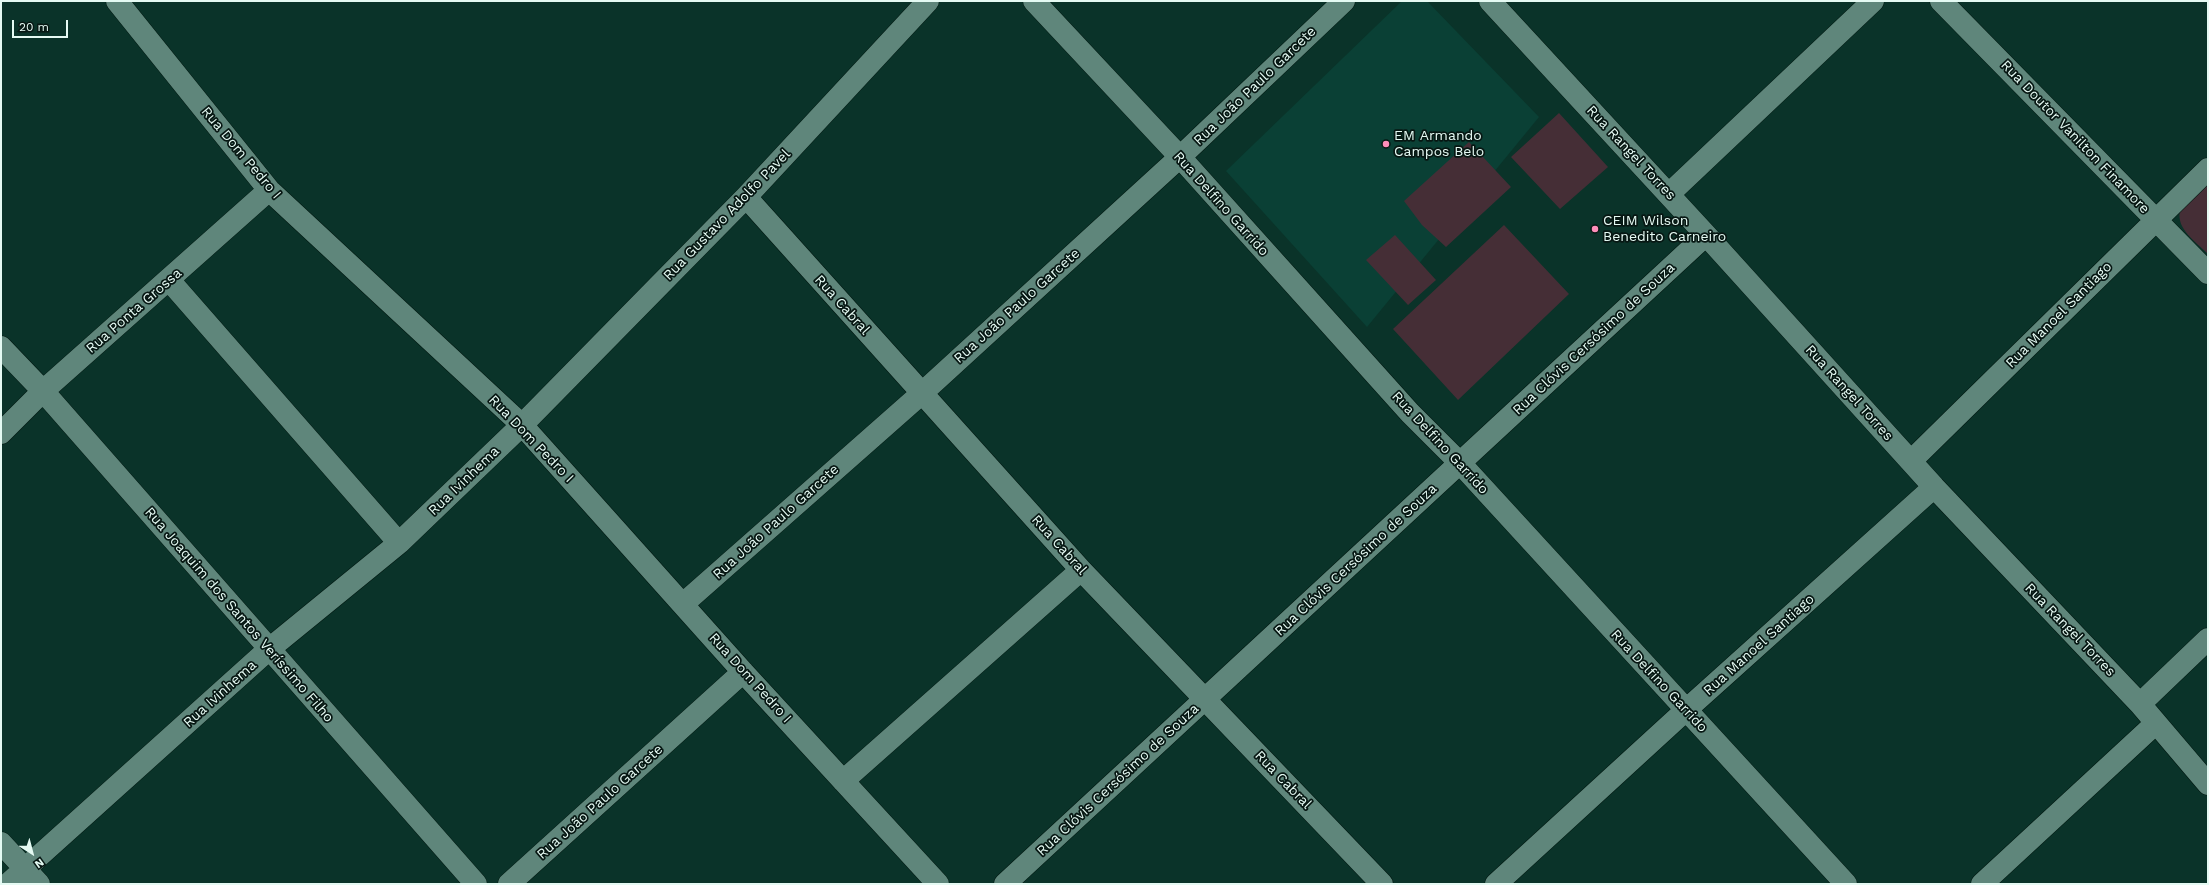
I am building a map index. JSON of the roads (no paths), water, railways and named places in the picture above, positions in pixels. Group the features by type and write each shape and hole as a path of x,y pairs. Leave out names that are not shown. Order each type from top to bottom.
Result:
{"street":[{"name":"Rua Dom Pedro I","path":"117,1 270,190 522,425 744,672 938,884"},
{"name":"Rua Gustavo Adolfo Pavel","path":"522,425 746,197 928,1"},
{"name":"Rua Delfino Garrido","path":"1034,1 1180,157 1410,413 1460,463 1846,884"},
{"name":"Rua João Paulo Garcete","path":"683,604 921,394 1180,157 1344,1"},
{"name":"Rua Rangel Torres","path":"1490,1 1669,194 1934,487 2140,704 2155,724 2208,784"},
{"path":"1669,194 1873,1"},
{"name":"Rua Doutor Vanilton Finamore","path":"1941,1 2208,273"},
{"name":"Rua Manoel Santiago","path":"1911,461 2208,169"},
{"name":"Rua Ponta Grossa","path":"1,433 43,391 270,190"},
{"name":"Rua Cabral","path":"746,197 921,394 1081,570 1382,884"},
{"name":"Rua Clóvis Cersósimo de Souza","path":"1005,884 1706,235"},
{"path":"169,280 399,543"},
{"name":"Rua Joaquim dos Santos Veríssimo Filho","path":"1,347 43,391 268,650 476,884"},
{"name":"Rua Ivinhema","path":"8,884 32,877 268,650 399,543 522,425"},
{"name":"Rua Manoel Santiago","path":"1496,884 1686,710 1934,487"},
{"path":"843,781 1081,570"},
{"path":"2140,704 2208,639"},
{"name":"Rua João Paulo Garcete","path":"509,884 744,672"},
{"path":"1982,884 2155,724"},
{"path":"1,843 32,877"}],"place":[{"name":"EM Armando Campos Belo","path":"1386,144"},
{"name":"CEIM Wilson Benedito Carneiro","path":"1595,229"}]}
